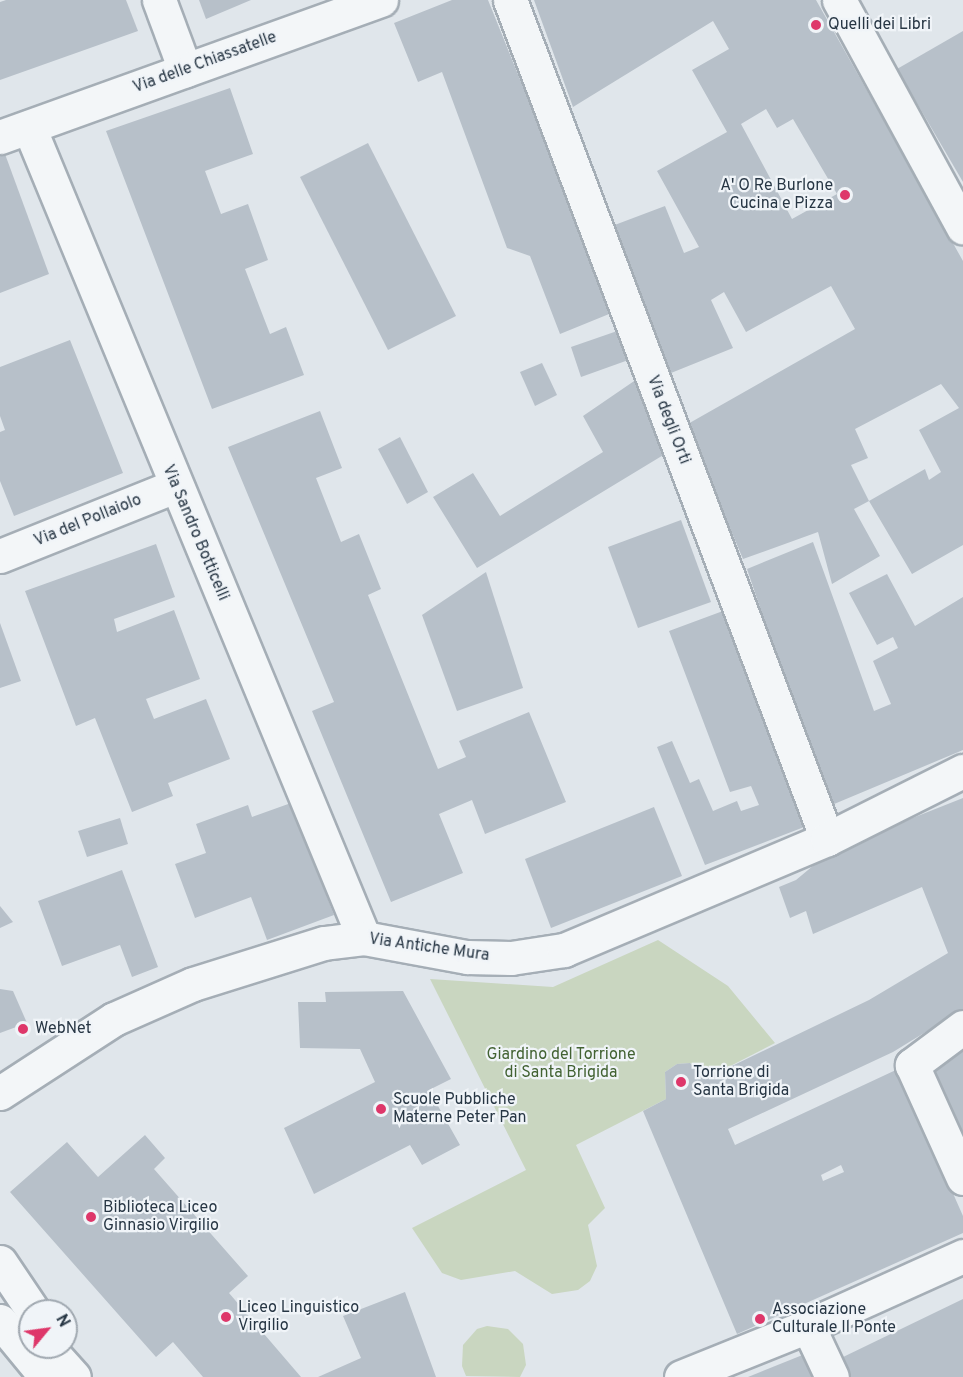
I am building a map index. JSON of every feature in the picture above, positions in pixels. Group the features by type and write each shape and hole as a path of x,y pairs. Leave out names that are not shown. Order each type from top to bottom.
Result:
{"street":[{"path":"159,0 185,70"},
{"name":"Via delle Chiassatelle","path":"14,132 381,0"},
{"name":"Via degli Orti","path":"510,0 827,839"},
{"path":"839,0 963,227"},
{"name":"Via Sandro Botticelli","path":"14,132 175,486 364,938"},
{"name":"Via del Pollaiolo","path":"0,556 175,486"},
{"name":"Via Antiche Mura","path":"0,1093 114,1019 194,984 314,946 364,938 467,957 512,958 564,950 827,839 963,771"},
{"path":"963,1027 912,1065 963,1178"},
{"path":"681,1377 808,1326 963,1256"},
{"path":"0,1262 25,1299"},
{"path":"0,1295 18,1315"},
{"path":"0,1321 46,1377"},
{"path":"808,1326 832,1377"},
{"path":"58,1359 75,1377"},
{"path":"64,1359 75,1377"}],"green space":[{"name":"Giardino del Torrione di Santa Brigida","path":"658,940 728,986 775,1043 705,1079 690,1063 677,1064 665,1072 666,1099 576,1145 605,1208 588,1225 597,1266 590,1281 578,1290 552,1294 515,1271 461,1280 442,1273 412,1228 526,1170 430,979 553,987"},
{"path":"487,1326 508,1329 523,1344 526,1365 520,1377 466,1376 462,1366 463,1345 477,1329"}],"building":[{"path":"6,0 126,0 138,31 0,80 0,2"},
{"path":"199,0 251,0 206,19"},
{"path":"452,0 488,0 614,312 560,334 530,256 507,248 442,72 418,82 394,23"},
{"path":"534,0 816,0 963,261 963,545 912,574 869,501 854,509 880,556 832,584 818,532 743,559 686,425 855,329 831,286 746,332 724,292 711,300 733,348 671,373 612,226 665,206 684,253 699,247 657,171 727,132 692,70 729,49 713,21 573,107","holes":["766,109 777,128 793,119 837,194 792,219 741,124","941,384 959,408 919,430 941,472 929,480 925,469 869,501 851,465 868,458 855,429"]},
{"path":"963,31 963,182 897,69"},
{"path":"230,88 253,154 205,171 221,214 248,204 268,260 245,269 270,334 286,327 304,375 212,409 106,131"},
{"path":"368,143 456,316 388,350 300,177"},
{"path":"5,154 49,274 0,293 0,156"},
{"path":"623,329 634,358 581,377 571,347"},
{"path":"70,340 123,473 14,516 0,481 0,432 5,430 0,416 0,367"},
{"path":"542,363 557,395 535,406 520,372"},
{"path":"640,377 670,451 477,568 433,497 473,473 500,516 603,452 583,416"},
{"path":"320,411 342,468 316,478 341,542 359,534 381,589 368,595 438,769 466,757 459,741 529,712 566,802 485,834 472,800 439,814 463,873 391,902 312,711 334,702 228,447"},
{"path":"400,437 428,492 407,504 378,449"},
{"path":"681,520 711,602 638,628 608,547"},
{"path":"813,542 874,711 891,704 873,661 898,648 893,637 877,645 849,593 887,574 915,626 963,597 963,750 827,807 747,569"},
{"path":"156,544 175,597 114,619 117,632 174,610 200,679 146,699 154,719 206,699 230,759 168,783 173,796 132,812 95,718 76,726 25,591"},
{"path":"486,572 523,688 457,711 422,615"},
{"path":"731,608 812,824 705,865 657,747 672,741 690,783 699,779 713,811 737,801 741,811 759,805 751,786 730,792 669,631"},
{"path":"0,623 21,681 0,688"},
{"path":"963,798 963,1009 893,1052 728,1129 735,1145 898,1069 963,1216 963,1233 737,1334 643,1111 666,1099 665,1072 677,1064 690,1063 705,1079 869,1000 948,953 922,887 813,934 806,911 790,918 779,887 796,880 832,850","holes":["841,1165 844,1172 823,1181 821,1175"]},
{"path":"291,803 334,915 267,940 251,897 195,918 175,864 206,853 196,824 248,805 252,817"},
{"path":"654,807 682,876 551,928 525,859"},
{"path":"120,818 128,844 87,857 78,831"},
{"path":"122,870 158,967 132,977 120,945 62,966 38,901"},
{"path":"0,906 13,922 0,928"},
{"path":"0,989 13,991 27,1023 0,1033"},
{"name":"Scuole Pubbliche Materne Peter Pan","path":"403,991 451,1079 429,1090 460,1145 422,1165 410,1145 314,1194 284,1128 375,1082 360,1049 300,1048 298,1002 326,1002 325,992"},
{"path":"963,1046 963,1146 933,1068"},
{"path":"145,1135 165,1158 154,1169 248,1276 229,1293 301,1377 203,1377 173,1342 156,1357 10,1192 67,1142 98,1177"},
{"name":"Liceo Linguistico Virgilio","path":"405,1292 436,1377 318,1377 361,1358 343,1316"},
{"path":"963,1299 963,1377 846,1377 839,1359"},
{"path":"805,1354 817,1377 748,1377"}],"place":[{"name":"Quelli dei Libri","path":"816,25"},
{"name":"A' O Re Burlone Cucina e Pizza","path":"845,195"},
{"name":"WebNet","path":"23,1029"},
{"name":"Torrione di Santa Brigida","path":"681,1082"},
{"name":"Scuole Pubbliche Materne Peter Pan","path":"381,1109"},
{"name":"Biblioteca Liceo Ginnasio Virgilio","path":"91,1217"},
{"name":"Liceo Linguistico Virgilio","path":"226,1317"},
{"name":"Associazione Culturale Il Ponte","path":"760,1319"}]}
